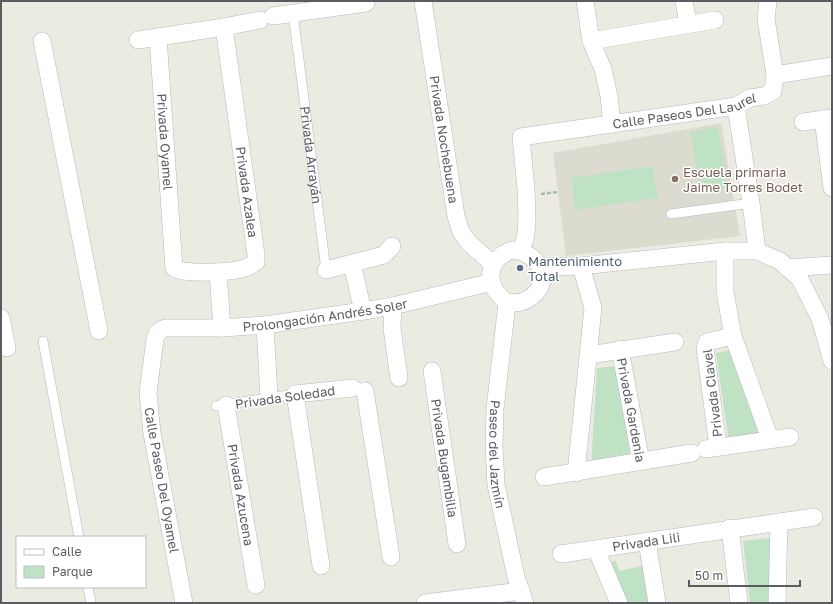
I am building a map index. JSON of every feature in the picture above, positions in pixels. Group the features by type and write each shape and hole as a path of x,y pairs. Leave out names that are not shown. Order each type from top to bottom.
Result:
{"street":[{"name":"Privada Nochebuena","path":"423,1 456,216 462,232 469,243 494,264"},
{"path":"585,1 591,41 603,69 609,96 612,124"},
{"path":"684,1 688,24"},
{"path":"768,1 766,19 775,75 832,66"},
{"path":"138,40 224,27 293,13 371,2"},
{"path":"591,41 715,20"},
{"name":"Privada Azalea","path":"218,272 244,269 256,262 224,27"},
{"name":"Privada Oyamel","path":"158,37 173,264 176,270 181,272 218,272"},
{"path":"42,41 99,331"},
{"name":"Calle Paseos Del Laurel","path":"521,251 526,235 527,218 521,138 736,106 750,98 769,94 773,91 775,75"},
{"path":"736,106 757,251"},
{"path":"803,122 827,118 832,183"},
{"name":"Privada Arrayán","path":"326,270 384,255 392,246"},
{"path":"512,250 521,251 529,254 540,267 542,275 539,290 527,300 507,303 498,294 492,282 491,272 498,257 512,250"},
{"path":"540,267 581,266 725,251 757,251 780,261 800,279 820,319 832,361"},
{"path":"725,251 725,292 732,336 770,439"},
{"path":"352,264 363,311"},
{"path":"787,268 832,265"},
{"path":"576,473 593,308 581,266"},
{"path":"218,272 222,328"},
{"name":"Prolongación Andrés Soler","path":"156,333 166,328 222,328 265,325 363,311 393,306 492,282"},
{"name":"Paseo del Jazmín","path":"507,303 495,409 496,485 506,536 516,577 523,597"},
{"path":"393,306 392,328 399,378"},
{"path":"1,318 7,348"},
{"path":"265,325 269,397"},
{"name":"Calle Paseo Del Oyamel","path":"156,333 148,393 150,415 184,603"},
{"name":"Privada Clavel","path":"705,450 705,348 707,342 732,336"},
{"path":"620,349 675,342"},
{"name":"Privada Gardenia","path":"544,477 641,462 620,349 589,355"},
{"name":"Privada Bugambilia","path":"432,371 457,544"},
{"name":"Privada Soledad","path":"295,394 359,389 391,557"},
{"path":"295,394 321,566"},
{"name":"Privada Azucena","path":"221,406 256,585"},
{"name":"Privada Clavel","path":"641,462 770,439 790,437"},
{"name":"Privada Lili","path":"561,554 730,528 814,517"},
{"path":"777,603 779,522"},
{"path":"730,528 739,603"},
{"path":"647,541 657,603"},
{"path":"596,549 619,603"},
{"path":"425,603 523,597"}],"lane":[{"name":"Privada Arrayán","path":"293,13 326,270"},
{"path":"671,214 751,203"},
{"path":"43,341 79,536"},
{"name":"Privada Soledad","path":"221,406 269,397 295,394"},
{"path":"88,588 91,603"}],"shaded area":[{"name":"Escuela primaria Jaime Torres Bodet","path":"721,123 740,236 566,256 553,153"}],"green space":[{"path":"718,127 729,187 701,192 690,132"},
{"path":"652,166 658,198 575,210 571,178"},
{"path":"730,350 761,440 729,443 716,353"},
{"path":"618,366 631,459 591,466 597,368"},
{"path":"776,537 775,603 750,603 743,541"},
{"path":"640,556 646,556 654,603 628,603 610,562 616,561 619,571 642,566"}],"place":[{"name":"Escuela primaria Jaime Torres Bodet","path":"675,179"},
{"name":"Mantenimiento Total","path":"520,268"}]}
